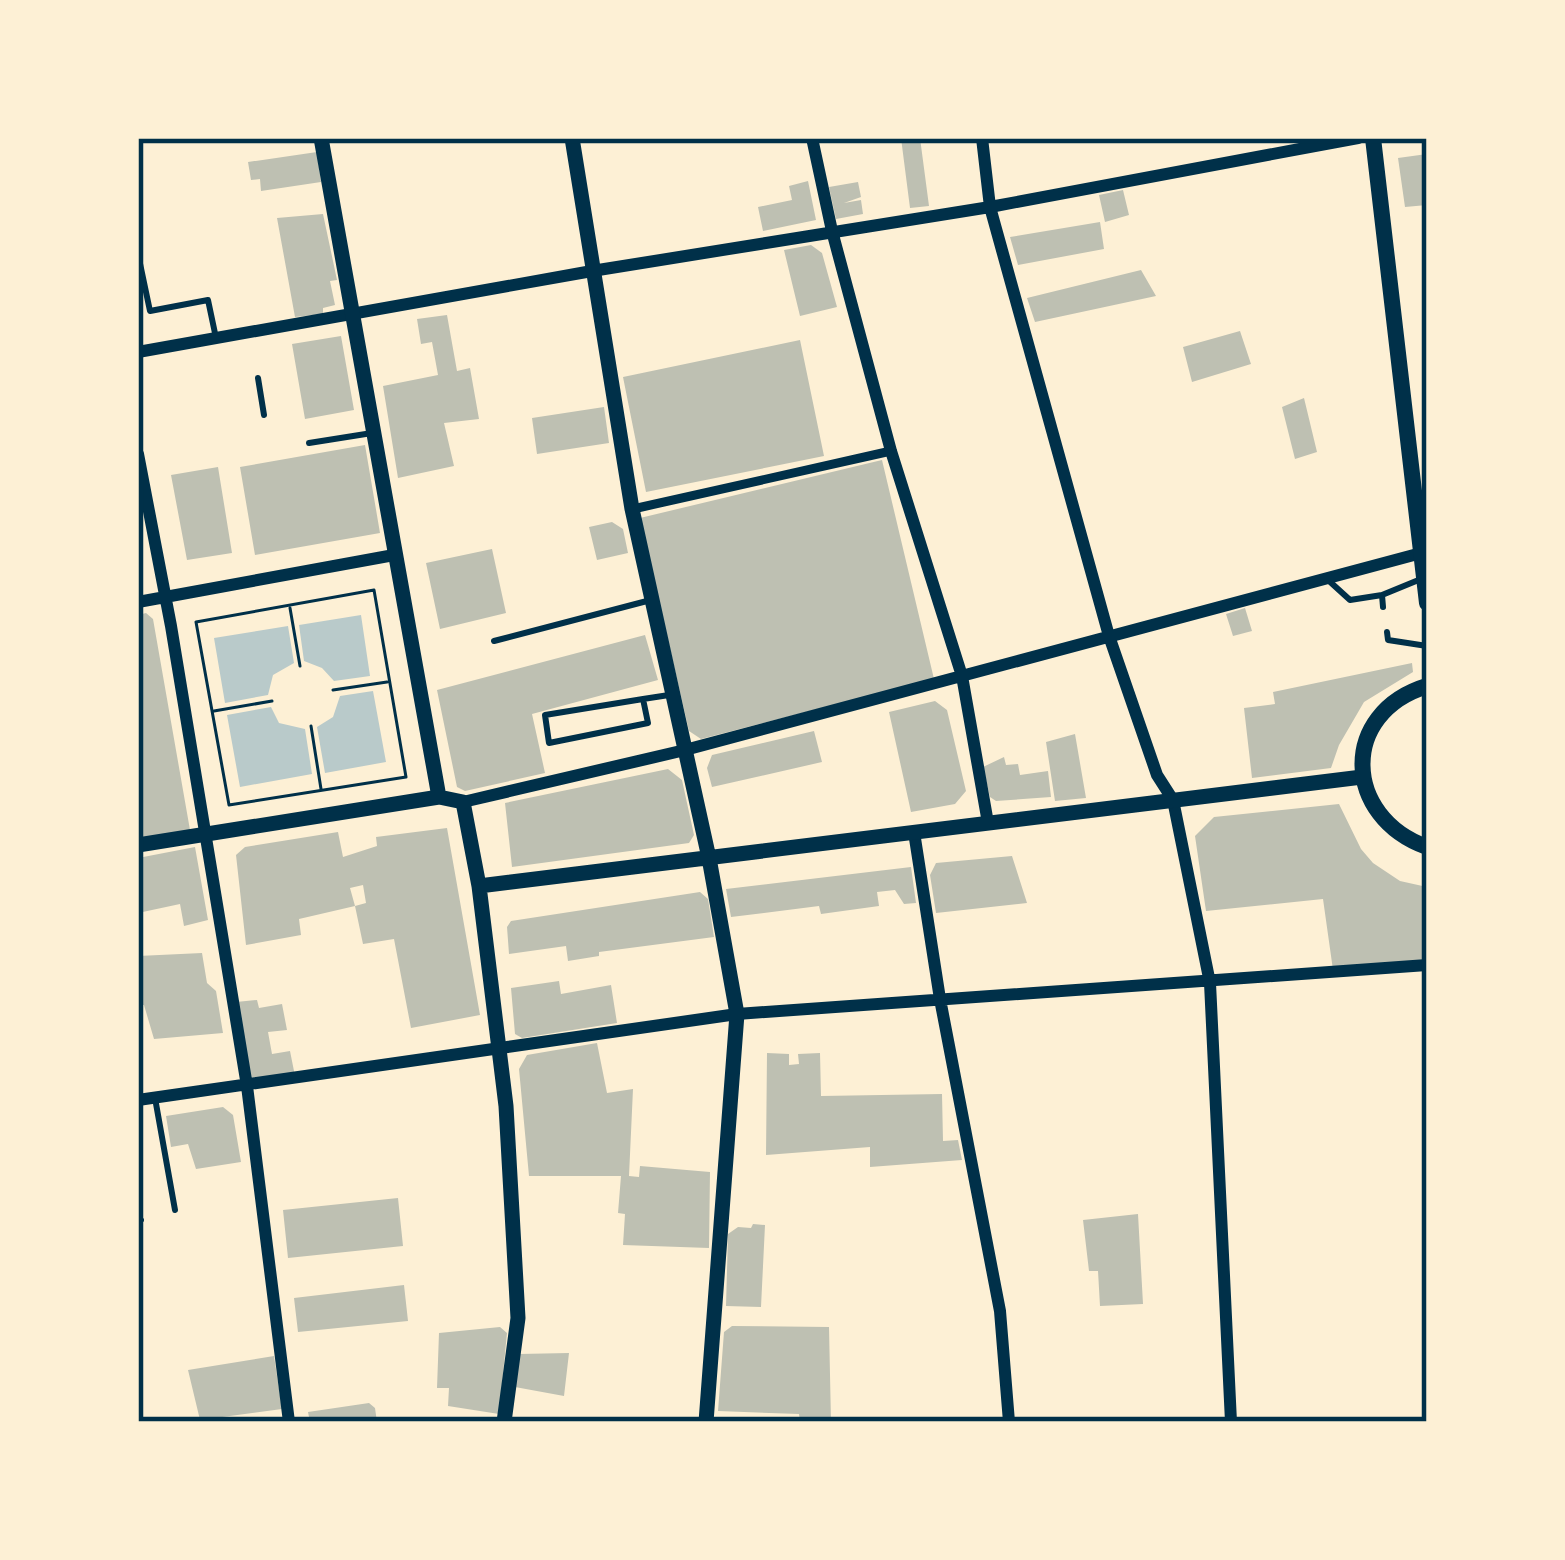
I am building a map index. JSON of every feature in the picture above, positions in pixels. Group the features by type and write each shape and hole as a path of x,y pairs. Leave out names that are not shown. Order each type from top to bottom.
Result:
{"main road":[{"path":"1373,138 1427,603"},
{"path":"1426,684 1383,711 1370,731 1362,777 1384,824 1427,847"}],"street":[{"path":"321,138 439,797"},
{"path":"572,138 632,509 709,858 737,1014 706,1422"},
{"path":"812,138 891,451 962,676 988,823"},
{"path":"982,138 990,207 1109,637 1157,775 1173,800 1210,982 1231,1422"},
{"path":"138,352 832,230 990,207 1358,138"},
{"path":"632,509 891,451"},
{"path":"138,454 247,1086 289,1422"},
{"path":"463,802 685,750 1424,552"},
{"path":"138,602 394,555"},
{"path":"479,886 1362,777"},
{"path":"138,845 439,797 463,802 479,886 506,1106 518,1318 503,1422"},
{"path":"914,832 940,999 1000,1311 1009,1422"},
{"path":"138,1100 737,1014 1427,965"}],"lane":[{"path":"138,254 150,311 208,300 216,338"},
{"path":"258,377 264,415"},
{"path":"309,443 372,433"},
{"path":"1325,578 1350,600 1382,595 1424,578"},
{"path":"1382,595 1383,607"},
{"path":"494,641 652,600"},
{"path":"1387,632 1388,640 1427,646"},
{"path":"643,698 648,723 549,743 545,715 643,698 673,695"},
{"path":"155,1098 175,1210"}],"path":[{"path":"374,590 406,777 229,805 196,622 290,606 374,590"},
{"path":"290,606 300,666"},
{"path":"333,690 389,681"},
{"path":"212,711 272,701"},
{"path":"311,726 322,791"}],"shaded area":[{"path":"361,615 370,676 334,681 322,668 304,661 299,625"},
{"path":"288,626 294,663 273,675 268,695 225,703 214,638"},
{"path":"373,691 386,762 325,773 317,727 333,717 340,696"},
{"path":"271,707 279,723 305,729 312,774 240,787 227,715"}],"building":[{"path":"901,138 920,138 929,206 910,208"},
{"path":"317,152 321,182 261,191 260,179 251,180 248,162"},
{"path":"1427,154 1427,205 1405,207 1398,158"},
{"path":"808,181 816,220 763,231 758,207 792,200 789,186"},
{"path":"858,182 861,197 844,203 861,200 863,214 836,219 829,187"},
{"path":"1123,190 1129,215 1105,222 1099,195"},
{"path":"323,214 337,280 330,281 335,305 323,308 323,314 295,317 277,218"},
{"path":"1100,222 1104,249 1018,265 1010,237"},
{"path":"811,245 822,253 837,307 800,316 784,250"},
{"path":"1141,270 1156,296 1035,322 1027,298"},
{"path":"447,315 457,371 470,368 479,419 444,423 454,466 398,478 383,386 438,375 432,342 421,344 417,319"},
{"path":"1240,331 1251,364 1192,382 1183,347"},
{"path":"341,336 354,410 305,419 292,344"},
{"path":"800,340 824,456 646,492 623,377"},
{"path":"1304,398 1317,452 1295,459 1282,407"},
{"path":"604,407 609,443 537,454 532,418"},
{"path":"365,445 380,533 255,555 240,467"},
{"path":"882,460 934,679 701,739 689,731 640,518"},
{"path":"218,467 232,553 187,560 171,475"},
{"path":"612,522 623,529 628,553 597,560 589,527"},
{"path":"492,549 506,613 440,629 426,563"},
{"path":"1245,608 1252,631 1233,636 1226,614"},
{"path":"146,613 153,619 190,830 138,840 138,615"},
{"path":"645,635 658,680 532,714 545,773 465,791 457,787 437,690"},
{"path":"1412,663 1413,672 1364,702 1331,768 1252,778 1244,708 1275,704 1273,692"},
{"path":"935,701 947,710 966,791 955,804 911,812 889,712"},
{"path":"814,731 822,762 712,787 707,768 712,755"},
{"path":"1075,734 1086,798 1055,801 1046,742"},
{"path":"1004,757 1006,765 1018,764 1020,775 1048,771 1051,797 996,801 990,797 983,767"},
{"path":"668,769 682,780 694,835 689,843 512,867 505,803"},
{"path":"1339,804 1373,863 1400,881 1427,887 1427,961 1333,970 1323,899 1206,911 1195,836 1214,817"},
{"path":"447,828 480,1015 411,1028 394,939 363,944 355,906 299,919 301,935 246,945 236,855 245,847 338,832 343,857 377,846 376,837","holes":["363,885 366,903 355,906 350,888"]},
{"path":"195,847 208,920 184,926 180,904 138,913 138,858"},
{"path":"1012,856 1027,903 936,913 930,875 936,863"},
{"path":"911,867 916,903 904,904 895,890 877,892 879,906 821,914 819,906 731,917 726,889"},
{"path":"700,892 708,899 714,937 599,952 599,956 568,961 566,946 509,954 507,927 511,921"},
{"path":"202,953 207,983 216,991 223,1033 154,1039 144,1005 138,1005 138,956"},
{"path":"559,981 561,994 611,985 617,1023 522,1038 515,1034 511,988"},
{"path":"257,1000 259,1008 282,1004 287,1030 268,1032 272,1054 290,1051 295,1076 250,1082 236,1002"},
{"path":"597,1043 607,1093 633,1089 629,1176 639,1177 640,1166 710,1172 709,1248 623,1245 625,1214 618,1213 621,1176 529,1176 519,1069 527,1055"},
{"path":"767,1053 789,1054 789,1065 799,1064 798,1054 820,1053 821,1096 942,1094 943,1141 958,1140 962,1160 870,1167 870,1147 766,1155"},
{"path":"223,1107 233,1115 241,1162 196,1169 188,1144 171,1147 166,1116"},
{"path":"398,1198 403,1246 288,1258 283,1210"},
{"path":"1138,1214 1143,1304 1100,1306 1098,1271 1089,1271 1083,1220"},
{"path":"753,1224 765,1225 761,1307 726,1306 728,1234"},
{"path":"404,1285 408,1321 298,1332 294,1298"},
{"path":"732,1326 829,1327 831,1422 800,1422 799,1414 718,1411 724,1332"},
{"path":"500,1327 507,1333 499,1414 448,1406 449,1388 437,1388 439,1333"},
{"path":"569,1353 564,1396 515,1387 519,1354"},
{"path":"274,1356 282,1409 200,1420 188,1370"},
{"path":"369,1403 377,1422 310,1422 308,1412"}]}
